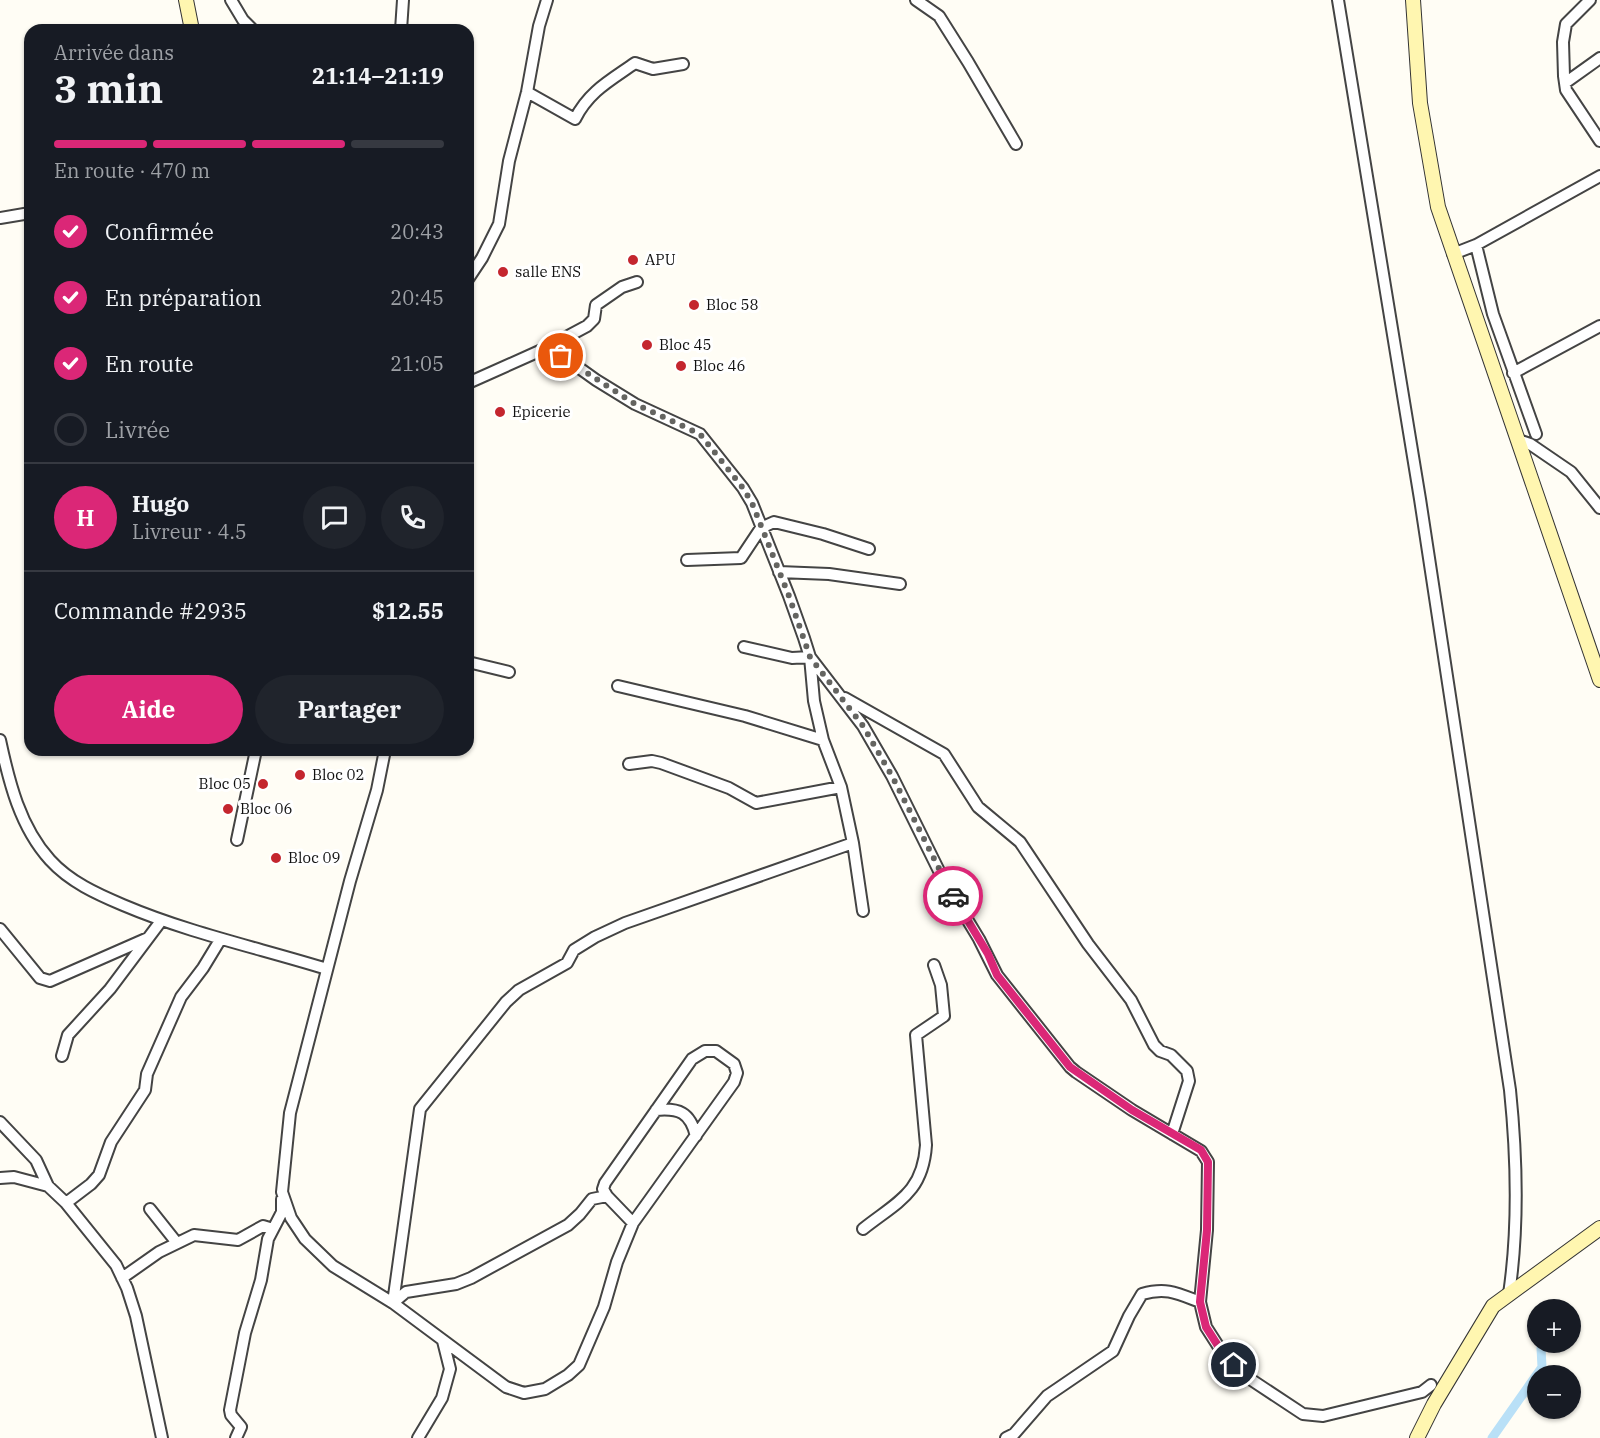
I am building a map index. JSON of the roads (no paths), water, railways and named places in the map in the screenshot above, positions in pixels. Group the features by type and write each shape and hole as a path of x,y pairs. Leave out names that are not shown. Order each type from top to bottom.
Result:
{"street":[{"path":"186,0 191,24"},
{"path":"231,0 247,24"},
{"path":"401,24 403,0"},
{"path":"474,270 500,224 509,161 527,92 539,26 547,0"},
{"path":"916,0 939,16 1016,144"},
{"path":"1338,0 1420,499 1510,1090 1516,1152 1514,1259 1509,1294"},
{"path":"1413,0 1420,103 1438,207 1600,680"},
{"path":"1590,0 1566,24 1563,42 1565,83 1566,90 1600,141"},
{"path":"1565,83 1600,58"},
{"path":"527,92 575,119 595,90 635,63 653,69 683,64"},
{"path":"1453,254 1476,245 1600,177"},
{"path":"0,218 24,214"},
{"path":"1476,245 1493,314 1536,434"},
{"path":"474,380 544,349 587,326 594,319 596,305 622,287 637,282"},
{"path":"1513,373 1600,326"},
{"path":"544,349 554,350 596,380 642,408 700,434 743,488 789,596 810,657 814,701 823,740 841,787 853,843 863,911"},
{"path":"1518,440 1530,444 1571,472 1600,508"},
{"path":"687,560 741,558 761,528 774,522 823,534 869,549"},
{"path":"779,572 829,574 900,584"},
{"path":"744,646 792,658 810,657"},
{"path":"810,657 863,726 892,776 944,880 984,946 997,975 1070,1067 1123,1105 1201,1150 1208,1162 1207,1230 1200,1302 1206,1327 1222,1352 1247,1377 1303,1414 1323,1416 1422,1392 1431,1385"},
{"path":"474,664 508,672"},
{"path":"618,686 744,716 823,740"},
{"path":"842,697 944,754 978,807 1020,842 1088,944 1131,1000 1154,1045 1160,1051 1171,1055 1186,1071 1189,1081 1172,1134"},
{"path":"0,740 8,777 25,823 50,861 85,889 161,921 220,940 272,952 327,969"},
{"path":"237,840 255,756"},
{"path":"236,1438 241,1427 231,1415 230,1410 238,1361 261,1281 268,1239 282,1212 290,1113 350,881 377,790 384,756"},
{"path":"629,764 652,761 661,763 729,788 756,803 841,787"},
{"path":"393,1303 420,1109 506,1002 519,990 567,963 574,950 625,923 853,843"},
{"path":"62,1056 68,1035 110,989 161,921"},
{"path":"0,929 40,978 50,981 148,938"},
{"path":"66,1203 99,1175 111,1142 145,1090 147,1074 182,997 220,940"},
{"path":"863,1229 905,1198 912,1190 925,1161 926,1145 916,1035 944,1016 942,985 934,965"},
{"path":"282,1192 291,1218 305,1239 333,1266 393,1303 506,1387 524,1393 545,1389 557,1384 579,1365 587,1350 633,1223 727,1093 737,1073 734,1064 716,1050 705,1051 692,1059 608,1177 603,1189 633,1223"},
{"path":"656,1110 672,1108 685,1114 693,1123 696,1136"},
{"path":"0,1122 36,1160 48,1186 66,1203 116,1265 136,1316 162,1438"},
{"path":"0,1178 14,1177 48,1186"},
{"path":"393,1303 406,1292 456,1284 471,1278 568,1225 592,1199 607,1196"},
{"path":"150,1209 177,1244"},
{"path":"122,1278 159,1252 194,1235 238,1240 263,1226 273,1229"},
{"path":"1417,1438 1434,1404 1493,1306 1600,1228"},
{"path":"1006,1438 1014,1434 1047,1396 1113,1351 1142,1294 1158,1290 1177,1293 1200,1302"},
{"path":"418,1438 442,1398 450,1369 443,1341"}],"waterway":[{"path":"1492,1438 1542,1367 1541,1353"}],"place":[{"name":"APU","path":"633,260"},
{"name":"salle ENS","path":"503,272"},
{"name":"Bloc 58","path":"694,305"},
{"name":"Bloc 45","path":"647,345"},
{"name":"Bloc 46","path":"681,366"},
{"name":"Epicerie","path":"500,412"},
{"name":"Bloc 02","path":"300,775"},
{"name":"Bloc 05","path":"263,784"},
{"name":"Bloc 06","path":"228,809"},
{"name":"Bloc 09","path":"276,858"}]}
